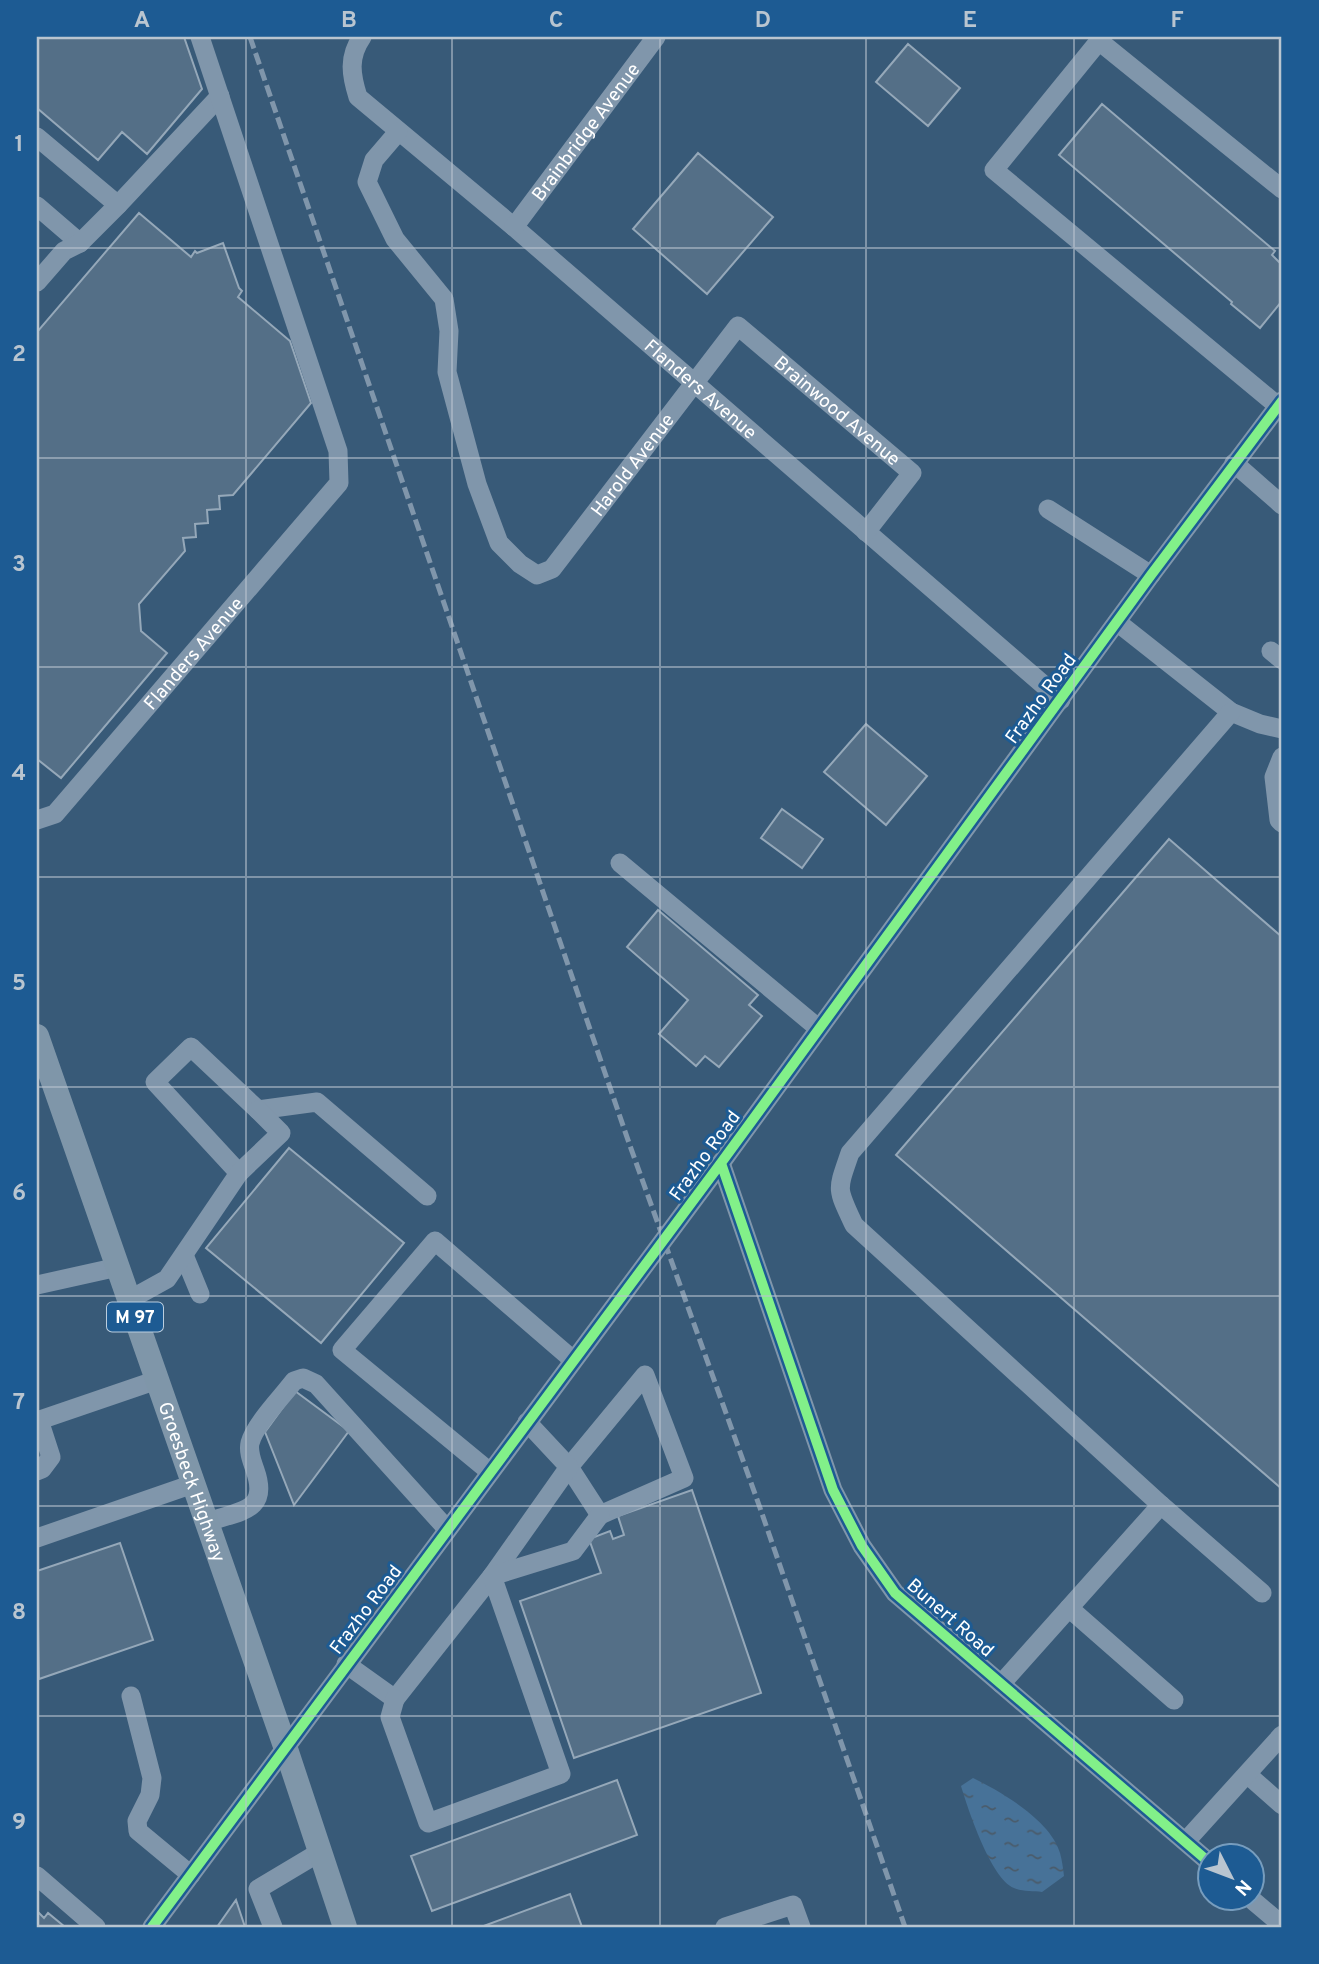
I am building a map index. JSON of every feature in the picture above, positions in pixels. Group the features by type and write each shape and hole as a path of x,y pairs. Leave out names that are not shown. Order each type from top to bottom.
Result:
{"main road":[{"name":"Groesbeck Highway","path":"37,1037 285,1746 345,1927"}],"street":[{"name":"Flanders Avenue","path":"37,820 55,814 340,483 338,451 200,37"},
{"name":"Flanders Avenue","path":"362,37 354,48 351,73 358,97 514,228 1061,700"},
{"name":"Brainbridge Avenue","path":"514,228 656,37"},
{"path":"1280,404 1180,325 994,170 1099,41 1282,189"},
{"path":"37,282 64,251 80,243 118,205 220,96"},
{"name":"Harold Avenue","path":"398,132 374,160 367,182 395,239 444,299 449,331 447,372 477,484 499,542 520,564 537,575 552,569 738,326"},
{"path":"37,136 118,205"},
{"path":"37,206 80,243"},
{"name":"Brainwood Avenue","path":"738,326 912,473 866,532"},
{"name":"Frazho Road","path":"152,1927 721,1163 1151,575 1280,404"},
{"path":"1234,463 1282,505"},
{"path":"1048,509 1151,575"},
{"path":"1117,622 1231,712 1260,724 1282,729"},
{"path":"1231,712 850,1153 839,1188 854,1225 1262,1594"},
{"path":"1282,757 1274,776 1279,820 1282,823"},
{"path":"620,863 818,1028"},
{"path":"129,1300 167,1279 239,1173 281,1133 191,1046 155,1082 239,1173"},
{"path":"258,1110 317,1102 427,1196"},
{"name":"Bunert Road","path":"721,1163 833,1490 850,1525 895,1593 1196,1851"},
{"path":"490,1472 342,1350 435,1241 573,1360"},
{"path":"184,1255 200,1294"},
{"path":"37,1285 118,1267"},
{"path":"492,1576 561,1774 428,1823 390,1717 395,1699 492,1576 569,1467 645,1375 684,1478 600,1515 573,1551 492,1576"},
{"path":"207,1522 251,1507 257,1500 261,1487 249,1445 254,1433 295,1381 303,1378 316,1384 447,1529"},
{"path":"37,1471 42,1469 51,1457 38,1421 157,1381"},
{"path":"527,1422 569,1467 600,1515"},
{"path":"37,1538 193,1484"},
{"path":"1001,1684 1161,1505"},
{"path":"1069,1608 1174,1700"},
{"path":"346,1664 395,1699"},
{"path":"131,1696 152,1778 150,1795 137,1821 138,1831 191,1875"},
{"path":"1186,1842 1282,1735"},
{"path":"1248,1774 1282,1805"},
{"path":"273,1927 258,1889 320,1852"},
{"path":"37,1876 96,1927"},
{"path":"725,1927 793,1905 801,1927"},
{"path":"1266,1912 1282,1925"}],"water":[{"path":"973,1778 1011,1799 1047,1830 1060,1853 1064,1876 1042,1892 1024,1891 1005,1882 989,1858 961,1786"}],"building":[{"path":"37,37 184,37 202,89 147,154 122,132 98,160 37,108"},
{"path":"908,44 960,88 928,126 876,82"},
{"path":"1102,104 1275,251 1272,255 1282,265 1282,301 1260,328 1059,155"},
{"path":"698,153 773,217 707,294 633,229"},
{"path":"139,213 191,257 195,251 197,253 223,243 242,291 238,297 290,341 311,403 233,495 219,496 220,509 207,510 208,523 195,524 196,537 183,538 185,551 139,604 141,631 167,653 61,778 37,759 37,332"},
{"path":"866,724 927,776 886,825 824,772"},
{"path":"782,809 823,839 802,868 761,838"},
{"path":"1169,839 1282,937 1282,1489 896,1155"},
{"path":"658,910 758,995 749,1005 762,1016 719,1067 705,1056 696,1066 659,1034 688,1000 627,947"},
{"path":"289,1148 404,1243 321,1343 206,1248"},
{"path":"295,1391 349,1431 294,1505 265,1432"},
{"path":"692,1490 761,1693 574,1758 520,1601 601,1573 589,1539 610,1531 613,1539 624,1535 618,1516"},
{"path":"120,1543 153,1640 39,1679 37,1571"},
{"path":"617,1780 637,1835 432,1911 411,1856"},
{"path":"570,1894 582,1927 481,1927"},
{"path":"236,1900 245,1927 217,1927"},
{"path":"37,1911 44,1918 48,1913 65,1927 37,1927"}],"railway":[{"path":"250,37 629,1143 759,1505 905,1927"}],"cycle path":[{"path":"152,1927 721,1163 1151,575 1282,401"},
{"path":"721,1163 833,1490 862,1546 895,1593 1196,1851"}]}
